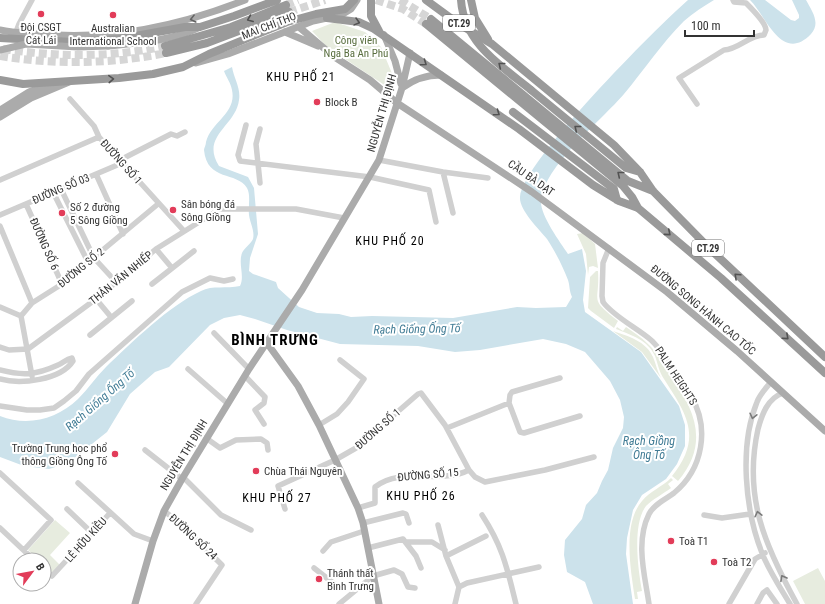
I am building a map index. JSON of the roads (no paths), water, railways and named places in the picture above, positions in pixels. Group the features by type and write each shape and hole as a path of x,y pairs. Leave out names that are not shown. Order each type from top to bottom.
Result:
{"highway":[{"name":"MAI CHÍ THỌ","path":"0,38 56,42 104,41 135,37 184,27 200,27 277,0"},
{"name":"MAI CHÍ THỌ","path":"0,80 23,84 119,78 153,74 183,67 209,54 287,22 316,14 342,10 356,0"},
{"name":"CT.29","path":"371,0 370,8 372,20 384,35 519,129 593,185 617,200 638,208 721,278 825,373"},
{"name":"CT.29","path":"426,0 456,22 492,44 628,158 653,190 729,269 825,357"},
{"path":"461,0 467,27 482,50 628,169 640,172"},
{"path":"471,0 475,18 492,44"},
{"path":"166,50 287,9"},
{"path":"327,18 359,22 384,35"},
{"path":"429,21 589,154 626,190 638,208"},
{"path":"513,112 614,189 617,200"},
{"path":"589,154 628,181 653,190"}],"main road":[{"path":"0,30 57,36 117,34 155,28 198,18 245,0"},
{"name":"MAI CHÍ THỌ","path":"183,67 228,54 299,27 345,14 356,0"},
{"path":"0,50 26,44 70,47 108,46 159,39 186,33 200,27"},
{"path":"299,27 325,50 370,80 397,103"},
{"path":"285,32 325,50"},
{"path":"384,35 395,61 402,88 415,80 431,75 442,75"},
{"name":"NGUYỄN THỊ ĐỊNH","path":"137,603 153,541 164,511 182,478 249,369 302,290 380,160 402,88 410,53"},
{"path":"0,117 31,98 72,81"},
{"path":"0,110 29,92 56,82"},
{"name":"CẦU BÀ DẠT","path":"397,103 488,162 561,213"},
{"name":"ĐƯỜNG SONG HÀNH CAO TỐC","path":"561,213 667,292 825,431"},
{"path":"267,343 298,386 319,425 358,508 364,527 379,604"}],"street":[{"path":"16,32 18,24 32,0"},
{"path":"697,104 678,78 724,50 730,50 757,36 764,35 766,30 763,22 755,15 746,3 734,2 733,0"},
{"path":"70,99 94,126 99,137"},
{"path":"246,125 238,152 238,158 243,162 259,162 370,177 429,190 436,222"},
{"path":"260,129 256,144 260,183"},
{"name":"ĐƯỜNG SỐ 03","path":"0,215 96,174 172,134 177,136 185,132"},
{"name":"ĐƯỜNG SỐ 1","path":"0,180 99,137 184,231"},
{"path":"380,160 443,172 488,178"},
{"path":"443,172 453,213"},
{"path":"96,174 122,234"},
{"path":"61,189 94,258 116,282"},
{"path":"54,192 88,262"},
{"name":"ĐƯỜNG SỐ 6","path":"26,204 62,284"},
{"name":"ĐƯỜNG SỐ 2","path":"21,316 32,303 62,284 158,204"},
{"name":"THÂN VĂN NHIẾP","path":"28,349 96,299 156,249 220,209 296,209 344,218"},
{"path":"0,226 32,303"},
{"name":"PALM HEIGHTS","path":"609,248 603,263 603,302 655,344 693,399 699,413 702,429 700,454 688,477 677,490 653,508 646,521 642,554 649,604"},
{"path":"156,249 172,268"},
{"path":"152,284 194,250"},
{"path":"0,406 27,410 54,408 76,390 95,369 182,292 210,278 224,281 233,279"},
{"path":"96,299 111,317"},
{"path":"90,335 132,301"},
{"path":"0,307 21,316 33,382"},
{"path":"214,333 249,369"},
{"path":"0,347 8,350 28,349"},
{"path":"0,370 17,375 32,374 58,365 69,358 72,358 73,361 64,370 33,382 0,379"},
{"path":"319,425 337,414 348,402 364,379 340,360"},
{"path":"188,369 228,404"},
{"path":"245,376 265,396 264,403 255,410 264,424"},
{"path":"560,378 512,392 509,403 520,432 524,433 580,416"},
{"path":"771,382 757,401 751,429 746,475 750,514 762,554 790,604"},
{"name":"ĐƯỜNG SỐ 1","path":"285,509 278,486 336,460 356,448 418,394 421,393 447,428"},
{"path":"783,393 772,399 762,416 756,440 753,470 754,493 758,516 769,552 797,604"},
{"path":"509,403 447,428 469,470 475,477 485,482 545,470 594,456"},
{"path":"206,438 220,448 236,440 261,439 267,443 268,450"},
{"path":"145,450 182,478 221,514 251,530"},
{"name":"ĐƯỜNG SỐ 15","path":"358,508 375,503 375,487 383,481 398,477 447,475 462,473 469,470"},
{"path":"0,473 51,520 24,550 0,528"},
{"path":"78,483 134,534 153,541"},
{"path":"67,509 92,533"},
{"name":"ĐƯỜNG SỐ 24","path":"164,511 175,519 198,544 222,565 196,604"},
{"name":"LÊ HỮU KIỀU","path":"52,576 110,513"},
{"path":"323,551 331,542 364,527 403,513 406,514 409,523"},
{"path":"704,515 722,518 750,514"},
{"path":"482,515 493,532 503,553 516,604"},
{"path":"438,525 446,553 459,587 455,604"},
{"path":"446,553 486,536"},
{"path":"368,548 400,539 406,542 432,542 446,553"},
{"path":"406,542 416,556 421,568"},
{"path":"729,604 755,559 762,554 769,552"},
{"path":"459,587 467,583 539,567"},
{"path":"314,568 338,586"},
{"path":"339,604 373,576 397,570 402,574 408,587 415,588"},
{"path":"757,604 767,590 777,604"}],"water":[{"name":"Rạch Giồng Ông Tố","path":"688,0 714,0 684,21 676,29 624,94 562,159 544,188 541,201 547,221 568,254 582,249 586,271 583,300 585,312 641,352 679,406 685,425 685,446 677,464 666,479 642,495 633,510 627,538 626,554 633,604 593,604 585,582 567,572 564,555 565,540 582,519 586,505 597,493 608,470 613,448 623,428 624,417 620,400 610,381 585,352 566,344 543,339 480,350 455,352 418,346 340,344 287,330 240,315 224,318 210,325 169,367 155,372 130,394 107,432 68,463 49,469 24,466 0,457 0,416 21,421 31,421 42,419 61,412 78,399 106,367 139,336 177,305 205,289 240,286 242,278 242,253 253,239 253,230 249,215 248,191 242,183 236,179 216,172 206,160 204,150 209,135 231,105 233,98 230,82 224,71 232,67 238,87 239,100 232,117 216,139 214,156 219,166 248,177 254,188 258,234 250,258 249,271 253,274 276,282 278,288 299,307 317,313 339,314 351,317 372,316 453,318 517,307 566,307 572,297 566,275 559,259 547,239 526,213 521,202 520,197 527,179 543,155 566,126 622,65"},
{"path":"750,0 765,0 791,20 795,21 799,18 799,15 792,0 806,0 814,17 814,30 801,42 791,44 783,41 769,26"}],"tunnel":[{"path":"286,5 298,0"},
{"path":"289,12 325,0"},
{"path":"376,0 403,9 426,24"},
{"path":"400,0 431,19"},
{"path":"3,49 44,54 84,55 124,53 165,46"},
{"path":"0,56 42,61 83,62 145,57 166,53"}],"place":[{"name":"Đội CSGT Cát Lái","path":"41,14"},
{"name":"Australian International School","path":"113,15"},
{"name":"Block B","path":"317,102"},
{"name":"Sân bóng đá Sông Giồng","path":"173,210"},
{"name":"Số 2 đường 5 Sông Giồng","path":"62,213"},
{"name":"Trường Trung học phổ thông Giồng Ông Tố","path":"115,454"},
{"name":"Chùa Thái Nguyên","path":"256,471"},
{"name":"Toà T1","path":"671,541"},
{"name":"Toà T2","path":"714,562"},
{"name":"Thánh thất Bình Trưng","path":"319,579"}],"district":[{"name":"KHU PHỐ 21","path":"301,77"},
{"name":"KHU PHỐ 20","path":"390,241"},
{"name":"BÌNH TRƯNG","path":"275,340"},
{"name":"KHU PHỐ 26","path":"421,496"},
{"name":"KHU PHỐ 27","path":"277,498"}],"park label":[{"name":"Công viên Ngã Ba An Phú","path":"356,46"}],"water label":[{"name":"Rạch Giống Ống Tố","path":"417,329"},
{"name":"Rạch Giống Ống Tố","path":"100,400"}]}
